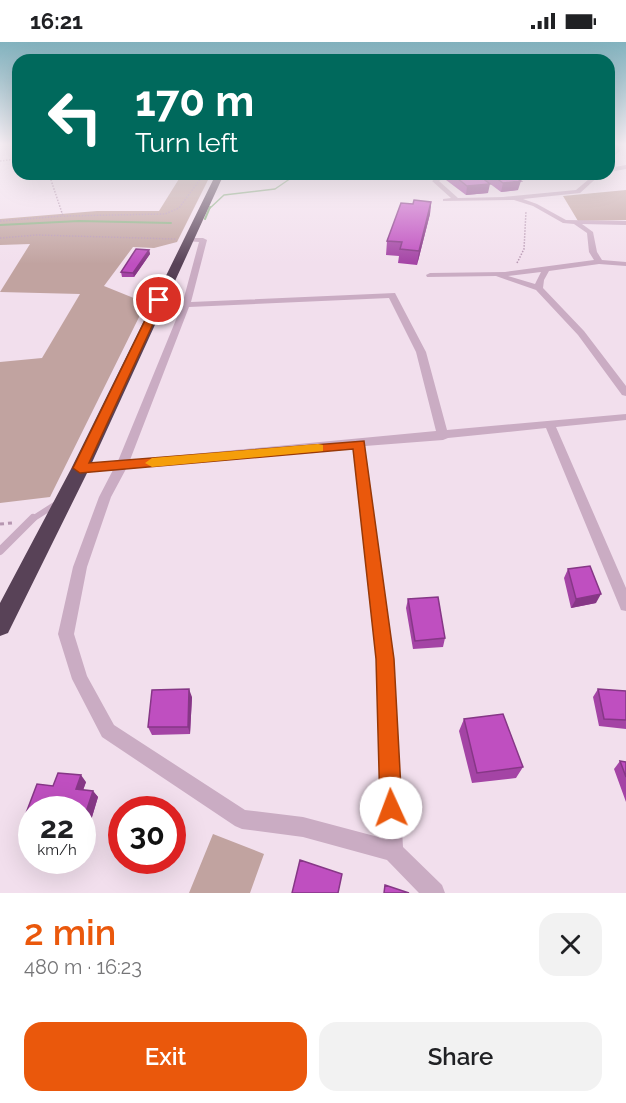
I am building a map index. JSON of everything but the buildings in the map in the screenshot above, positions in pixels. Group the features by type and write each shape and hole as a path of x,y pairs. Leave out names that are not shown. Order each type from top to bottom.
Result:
{"highway":[{"path":"0,626 80,468 188,240 210,185"}],"street":[{"path":"439,185 454,198"},
{"path":"445,200 454,198 503,199 578,192 586,185"},
{"path":"494,192 503,199"},
{"path":"513,198 526,202 565,222 626,223"},
{"path":"576,223 590,232 593,252 599,262"},
{"path":"188,240 203,240 186,305 122,465 105,497 80,567 66,634 80,679 108,731 242,819 303,827 393,851 434,893"},
{"path":"430,275 496,275 599,262 626,264"},
{"path":"539,288 540,280 546,270"},
{"path":"496,275 539,288 581,333 626,393"},
{"path":"186,305 392,294 421,352 443,436"},
{"path":"80,468 359,444 626,417"},
{"path":"550,425 626,605"},
{"path":"359,444 385,659 393,851"}],"lane":[{"path":"0,551 27,522 63,500"}],"path":[{"path":"53,185 63,216"},
{"path":"0,221 63,216 165,214 178,208 204,185"},
{"path":"496,275 520,261 524,249 526,202"},
{"path":"0,238 37,235 188,240"}],"shaded area":[{"path":"175,185 206,185 177,242 154,248 133,247 104,286 146,303 50,497 0,503 0,362 42,358 80,294 0,292 30,244 0,245 0,219 97,211 159,211"},
{"path":"626,190 626,220 578,221 563,196"},
{"path":"213,834 264,854 250,893 189,893"}],"waterway":[{"path":"209,209 224,195 275,189 281,185"},
{"path":"205,219 209,209"},
{"path":"0,225 79,221 171,223"}],"slow traffic":[{"path":"152,463 318,448"}],"route":[{"path":"159,300 80,468 359,444 385,659 391,808"}]}
